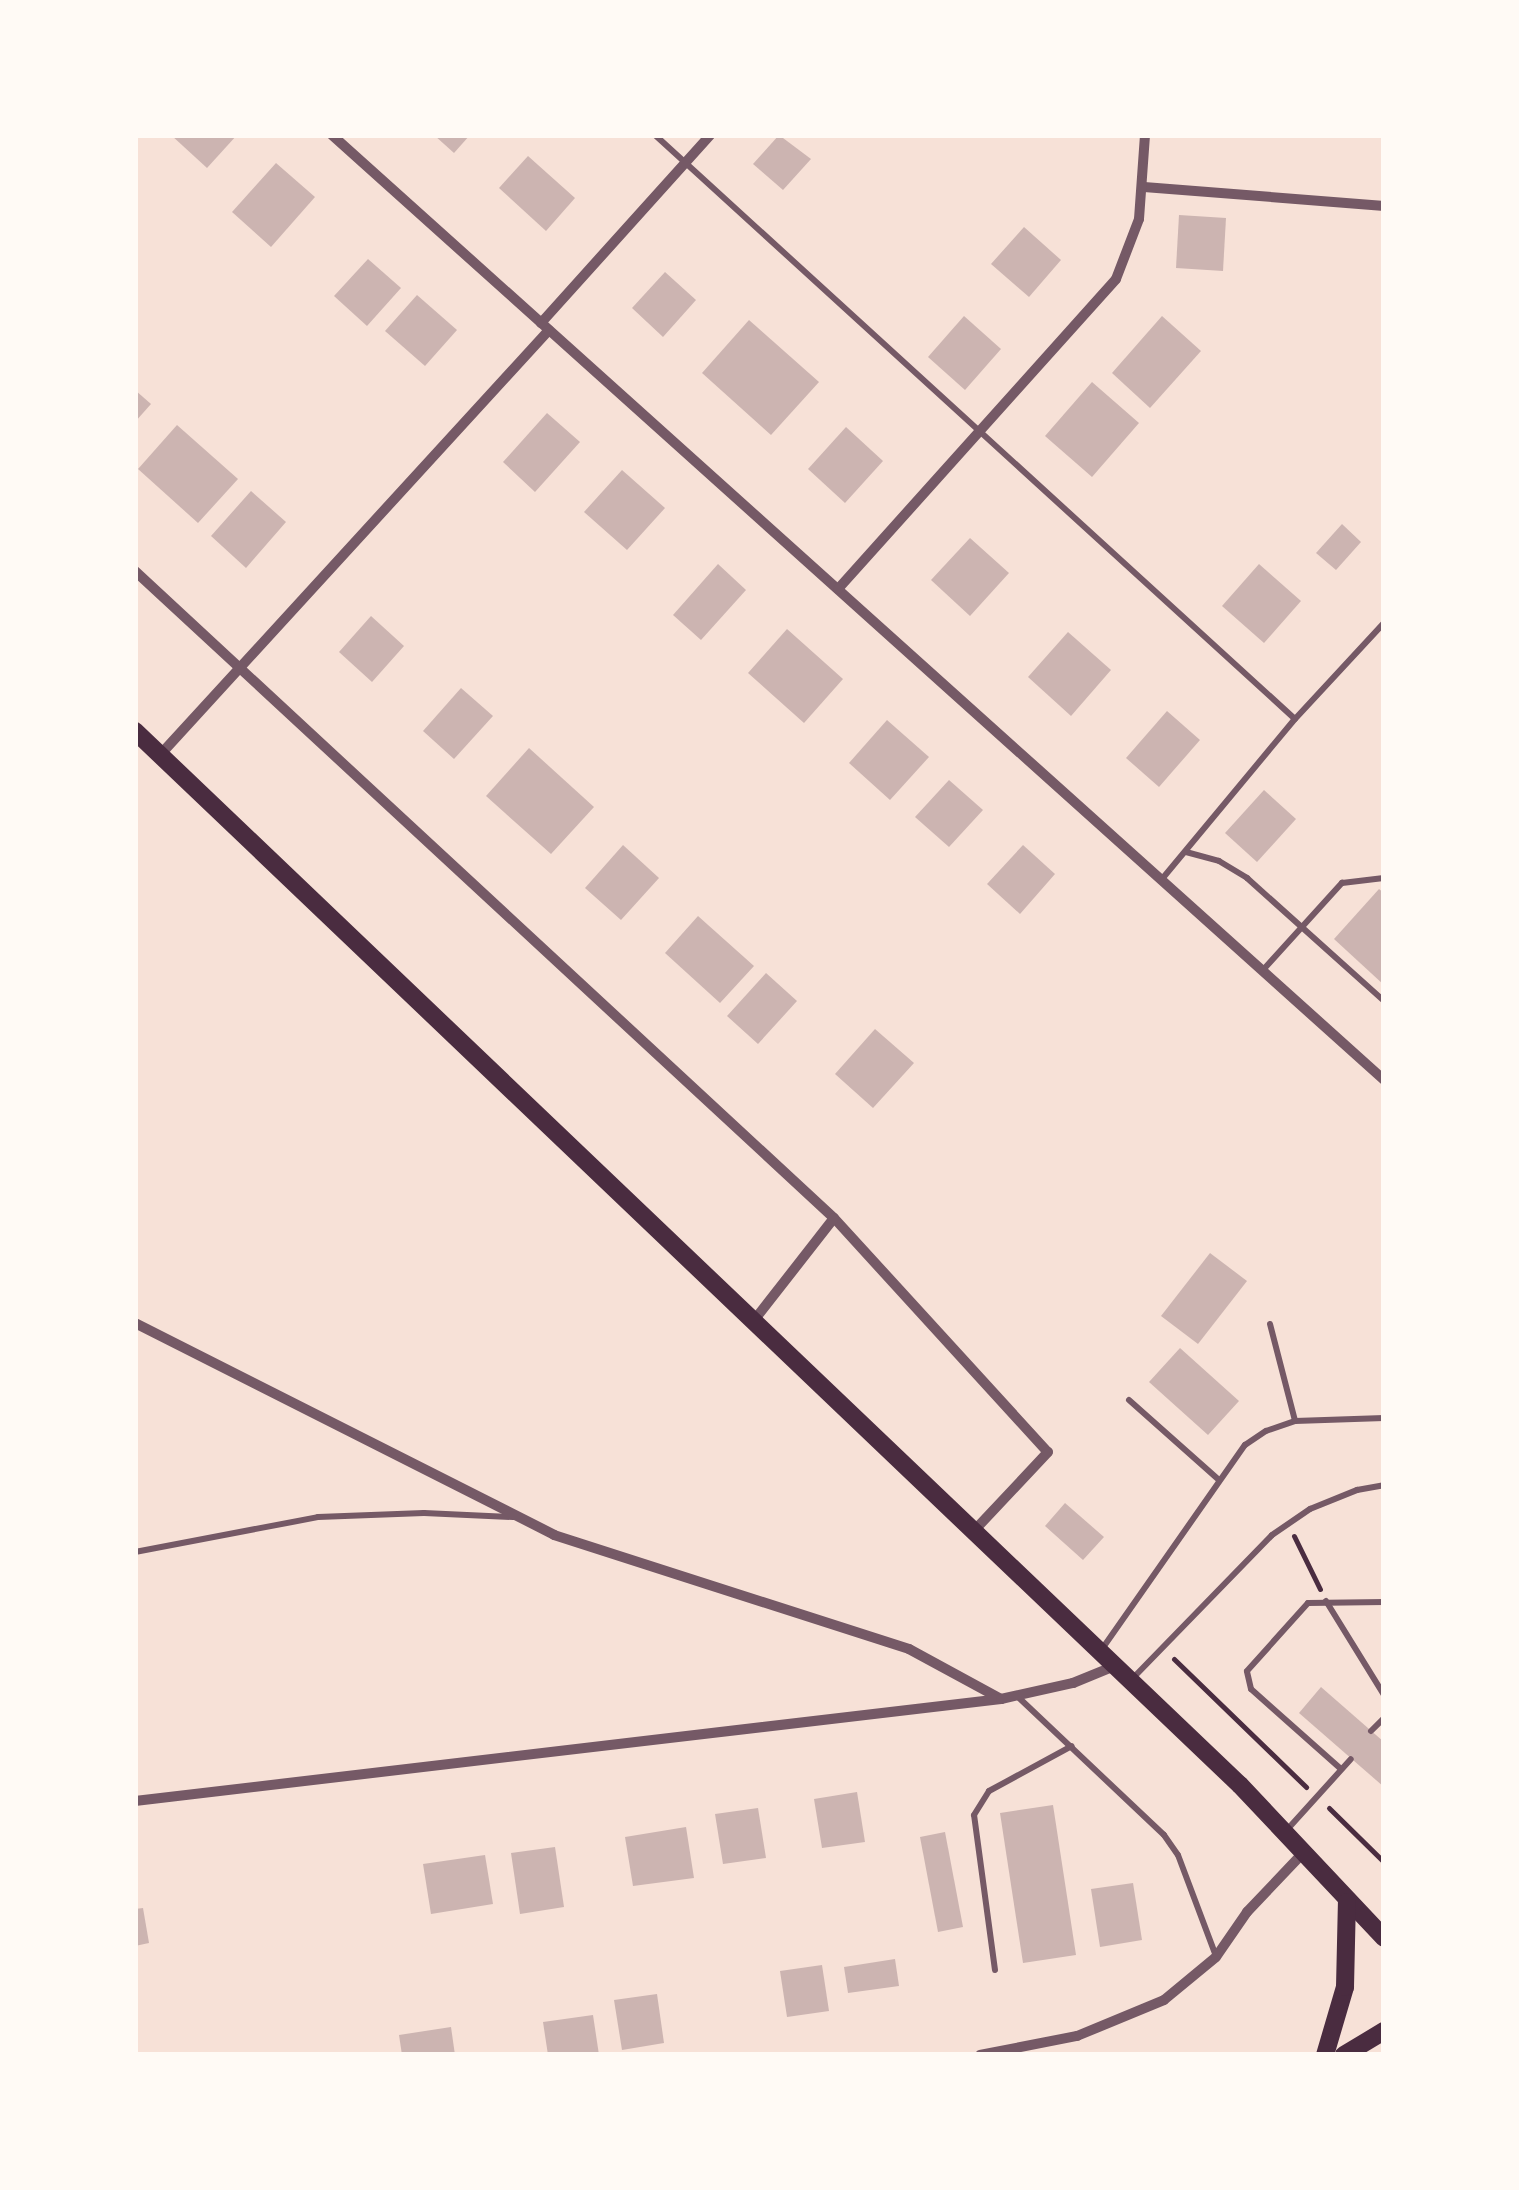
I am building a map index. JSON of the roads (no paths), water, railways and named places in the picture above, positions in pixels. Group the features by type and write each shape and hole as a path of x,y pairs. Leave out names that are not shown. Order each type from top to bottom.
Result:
{"main road":[{"path":"135,731 1285,1832 1384,1938"},
{"path":"1325,2055 1345,1987 1347,1902"},
{"path":"1344,2055 1384,2030"}],"street":[{"path":"332,135 1384,1080"},
{"path":"160,755 545,326 710,135"},
{"path":"838,589 1116,279 1139,220 1146,135"},
{"path":"1144,187 1384,206"},
{"path":"135,571 834,1218 1048,1452 972,1533"},
{"path":"752,1324 834,1218"},
{"path":"135,1323 554,1535 909,1650 1002,1699"},
{"path":"135,1800 1002,1699 1073,1684 1105,1660"},
{"path":"980,2055 1077,2036 1130,2015 1184,1986 1216,1957 1246,1912 1303,1853"}],"lane":[{"path":"655,135 1294,719"},
{"path":"1161,880 1294,719 1384,623"},
{"path":"1186,852 1232,867 1384,1002"},
{"path":"1262,971 1342,883 1355,878 1384,878"},
{"path":"1270,1324 1295,1422"},
{"path":"1129,1400 1219,1480"},
{"path":"1105,1660 1219,1480 1245,1446 1266,1431 1295,1422 1384,1418"},
{"path":"1129,1682 1288,1524 1325,1502 1384,1486"},
{"path":"135,1552 318,1517 520,1517"},
{"path":"1326,1601 1384,1695"},
{"path":"1341,1769 1251,1689 1246,1678 1251,1663 1299,1609 1326,1601 1384,1602"},
{"path":"1017,1696 1134,1802 1171,1845 1216,1957"},
{"path":"1371,1731 1384,1718"},
{"path":"995,1970 974,1815 989,1790 1072,1746"},
{"path":"1285,1832 1351,1758"}]}
